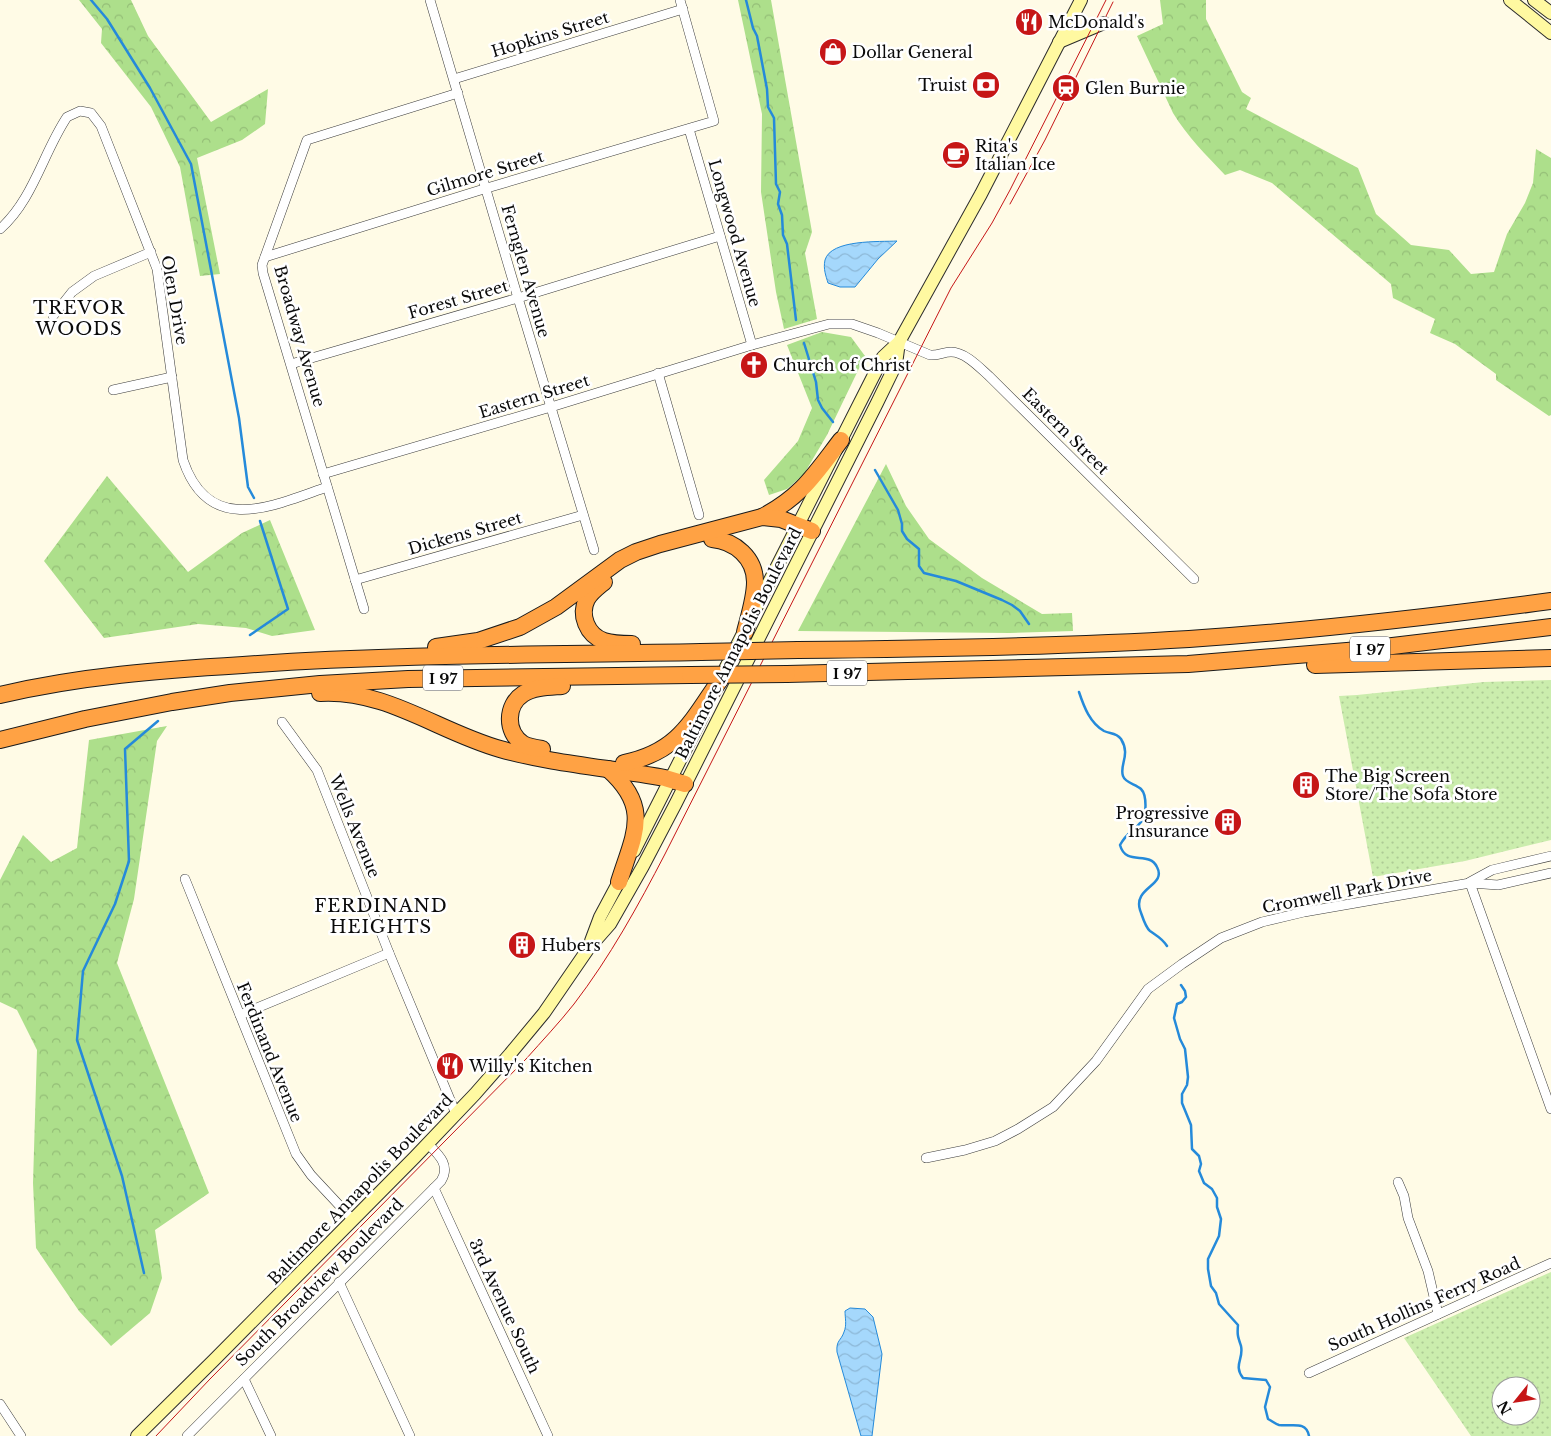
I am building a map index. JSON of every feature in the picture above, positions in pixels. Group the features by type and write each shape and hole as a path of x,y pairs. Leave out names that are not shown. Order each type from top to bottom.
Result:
{"highway":[{"path":"327,660 410,648 457,645 520,627 548,612 607,569 636,552 762,518 782,506 801,491 841,440"},
{"path":"762,518 780,519 804,532"},
{"path":"700,652 652,644 620,644 606,642 597,638 590,631 585,621 584,610 587,599 593,591 625,567 649,556 762,526 804,532"},
{"path":"712,539 737,547 746,556 753,568 755,587 745,632"},
{"path":"1423,618 1551,593"},
{"name":"I 97","path":"0,695 62,682 121,674 327,660 916,649 1142,641 1273,632 1423,618 1551,601"},
{"name":"I 97","path":"0,740 115,712 230,693 312,684 378,680 787,674 1188,664 1359,650 1551,627"},
{"path":"1188,664 1275,668 1334,664 1551,658"},
{"path":"657,676 588,686 558,686 532,690 519,698 510,711 511,728 517,739 524,744 542,750 679,779"},
{"path":"230,693 285,696 330,693 357,696 402,709 498,749 526,755 616,766 650,756 670,744 688,725 720,680"},
{"path":"616,766 634,802 636,811 633,836 619,882"}],"main road":[{"name":"Baltimore Annapolis Boulevard","path":"588,949 600,917 679,779 804,532 841,440 883,358 899,342 981,194 1081,0"},
{"path":"1510,0 1551,33"},
{"path":"1534,0 1551,13"},
{"path":"1059,42 1104,23"},
{"name":"Baltimore Annapolis Boulevard","path":"137,1436 456,1114 544,1013 588,949 610,924 618,912 679,779 720,680 745,632 804,532 896,364 899,342"}],"street":[{"name":"Fernglen Avenue","path":"430,0 594,550"},
{"name":"Hopkins Street","path":"454,79 682,4"},
{"name":"Gilmore Street","path":"265,257 486,188 714,121 682,4"},
{"name":"Broadway Avenue","path":"364,608 262,265 307,140 458,93"},
{"name":"Olen Drive","path":"0,229 19,207 67,117 76,112 86,111 94,116 101,126 157,268 183,460 192,481 210,500 218,505 234,510 248,510 280,503 328,487"},
{"name":"Longwood Avenue","path":"690,129 752,345"},
{"name":"Forest Street","path":"291,364 518,298 720,236"},
{"path":"54,316 72,292 94,276 151,252"},
{"name":"Eastern Street","path":"323,474 752,345 835,323 852,324 930,355 950,352 960,354 980,368 1194,579"},
{"path":"658,374 699,515"},
{"path":"113,390 172,377"},
{"name":"Dickens Street","path":"355,580 583,515"},
{"name":"Wells Avenue","path":"282,722 317,770 389,953 456,1114"},
{"name":"Cromwell Park Drive","path":"1470,883 1492,870 1551,856"},
{"name":"Cromwell Park Drive","path":"926,1158 965,1150 994,1141 1053,1108 1096,1061 1148,989 1221,938 1262,922 1304,912 1470,883 1498,884 1551,873"},
{"name":"Ferdinand Avenue","path":"185,879 296,1154 311,1175 353,1220"},
{"path":"1470,883 1551,1109"},
{"path":"240,1015 389,953"},
{"name":"South Broadview Boulevard","path":"187,1436 434,1188 444,1175 445,1169 441,1158 428,1144"},
{"path":"1398,1182 1404,1196 1408,1218 1428,1271 1438,1314"},
{"name":"3rd Avenue South","path":"434,1188 548,1436"},
{"name":"South Hollins Ferry Road","path":"1309,1373 1551,1263"},
{"path":"339,1282 410,1436"},
{"path":"244,1378 271,1436"},
{"path":"0,1404 21,1436"}],"green space":[{"path":"79,0 131,0 148,36 211,122 268,89 265,124 242,140 197,158 220,274 200,276 180,167 151,107 101,43 102,29"},
{"path":"738,0 771,0 812,232 805,253 817,319 784,329 776,292 761,192 762,114"},
{"path":"1160,0 1206,0 1206,19 1242,92 1251,98 1246,109 1358,168 1376,214 1411,245 1449,250 1471,274 1494,272 1507,234 1525,203 1533,183 1536,149 1551,158 1551,415 1549,416 1496,380 1496,374 1455,344 1430,333 1435,319 1393,298 1391,284 1272,183 1240,170 1225,175 1178,121 1137,36 1163,24"},
{"path":"822,332 851,337 865,356 827,435 804,474 787,489 769,495 764,480 798,441 812,408 787,345"},
{"path":"886,464 906,506 929,539 982,578 1042,614 1072,613 1073,631 1010,633 798,631"},
{"path":"107,476 188,572 242,533 270,520 315,630 272,636 246,628 198,624 104,638 44,561"},
{"path":"1551,680 1551,840 1465,861 1373,877 1339,696 1484,682"},
{"path":"167,726 157,741 134,899 117,963 209,1193 155,1230 162,1278 150,1313 111,1346 79,1311 36,1248 33,1183 37,1050 17,1010 0,1002 0,880 23,835 51,862 77,848 89,740"},
{"path":"1551,1272 1551,1436 1471,1436 1404,1338"}],"water":[{"path":"897,241 878,259 855,287 840,287 828,283 825,260 829,253 836,248 857,243"},
{"path":"850,1308 865,1309 873,1317 882,1354 872,1436 861,1436 837,1352 838,1343 845,1327 845,1311"}],"waterway":[{"path":"91,0 107,19 150,88 191,164 239,418 248,487 254,498"},
{"path":"746,0 757,36 767,89 768,107 774,118 776,184 780,192 778,204 782,215 783,235 787,244 796,320"},
{"path":"804,343 816,382 818,400 833,422"},
{"path":"875,470 898,510 902,531 907,539 919,549 919,566 924,573 956,581 1002,600 1020,611 1029,624"},
{"path":"250,635 288,609 260,521"},
{"path":"1079,692 1085,709 1095,724 1104,731 1115,734 1121,739 1125,750 1122,768 1123,776 1143,792 1145,800 1143,819 1125,837 1120,845 1123,852 1127,855 1149,859 1157,867 1158,879 1141,896 1139,902 1140,910 1148,929 1167,946"},
{"path":"144,1273 122,1176 77,1040 83,971 115,904 129,861 125,749 158,721"},
{"path":"1181,985 1186,997 1177,1004 1174,1018 1185,1049 1188,1077 1187,1085 1182,1094 1182,1103 1191,1125 1192,1149 1199,1156 1201,1164 1199,1171 1204,1183 1212,1189 1217,1198 1217,1207 1221,1219 1219,1236 1208,1259 1211,1286 1216,1293 1219,1304 1238,1325 1238,1336 1242,1351 1239,1366 1240,1373 1243,1378 1266,1380 1270,1387 1265,1407 1268,1419 1279,1425 1301,1426 1305,1428 1309,1436"}],"tram line":[{"path":"156,1436 526,1059 568,1011 600,968 634,912 665,854 951,288 992,223 1010,190 1106,0"},
{"path":"1010,204 1045,140 1113,2"}],"place":[{"name":"McDonald's","path":"1029,22"},
{"name":"Dollar General","path":"833,52"},
{"name":"Truist","path":"986,85"},
{"name":"Glen Burnie","path":"1066,88"},
{"name":"Rita's Italian Ice","path":"956,155"},
{"name":"Church of Christ","path":"754,365"},
{"name":"The Big Screen Store/The Sofa Store","path":"1306,785"},
{"name":"Progressive Insurance","path":"1228,822"},
{"name":"Hubers","path":"522,945"},
{"name":"Willy's Kitchen","path":"450,1066"}],"district":[{"name":"TREVOR WOODS","path":"79,318"},
{"name":"FERDINAND HEIGHTS","path":"381,916"}]}
